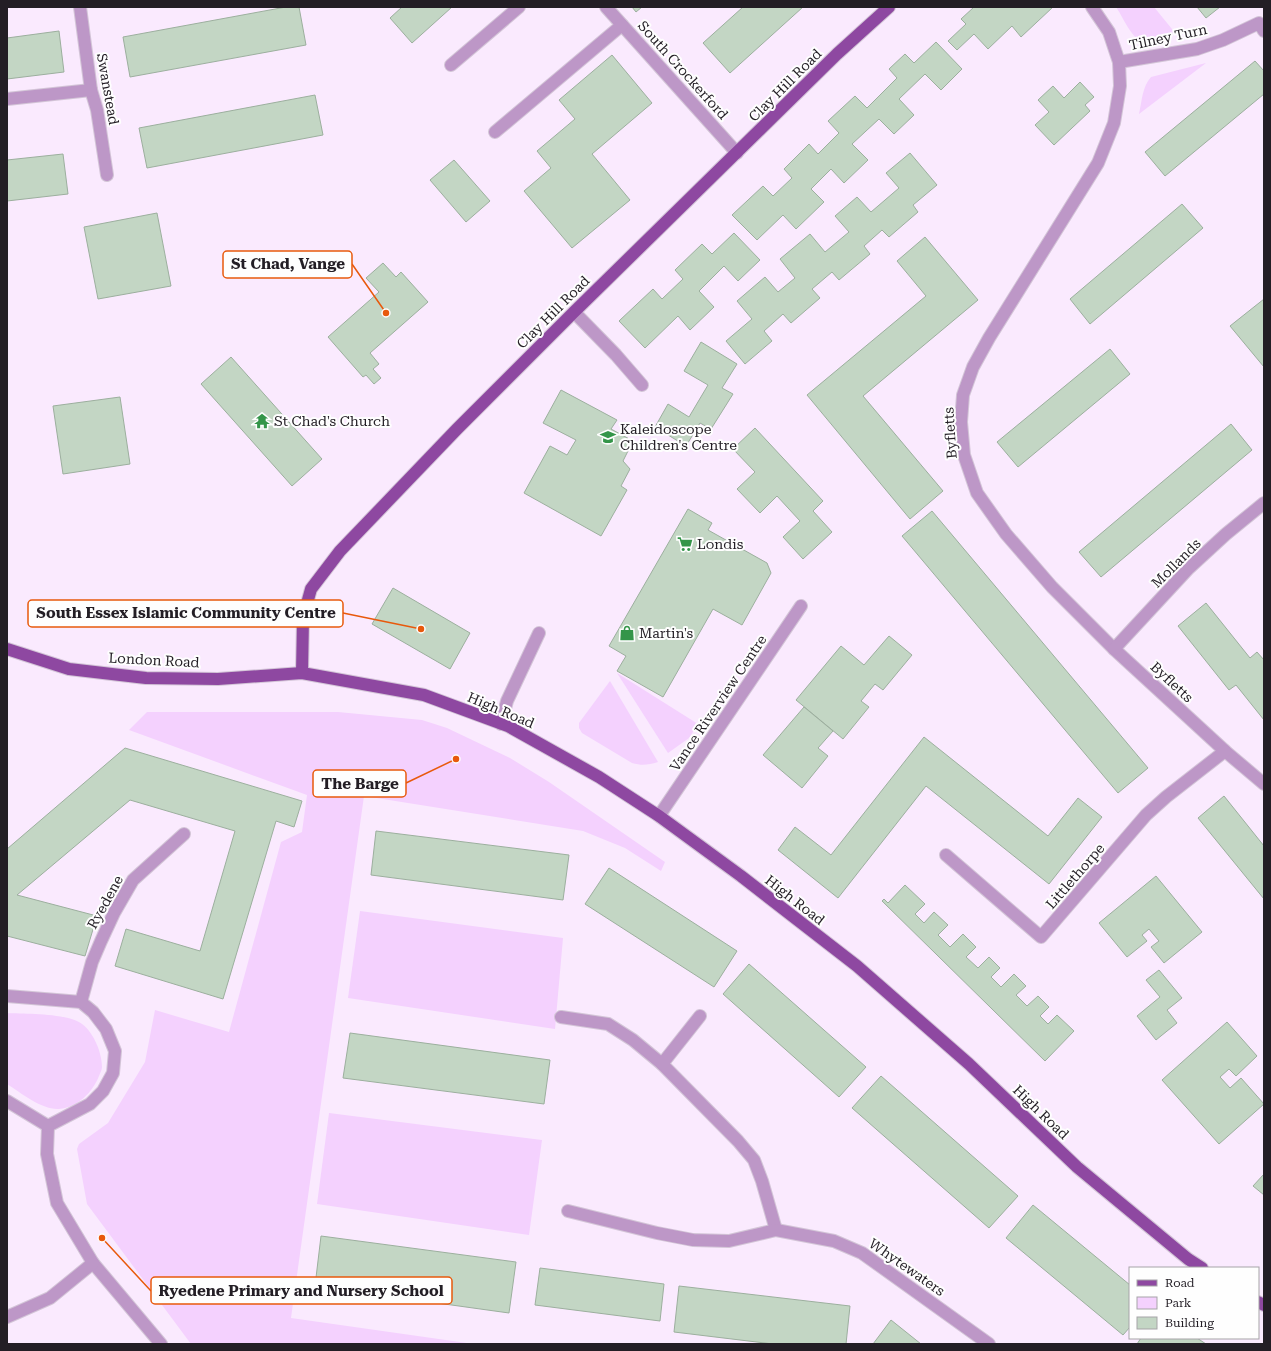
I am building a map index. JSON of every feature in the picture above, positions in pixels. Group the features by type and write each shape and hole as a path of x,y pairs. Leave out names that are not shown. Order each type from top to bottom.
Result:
{"main road":[{"name":"Clay Hill Road","path":"302,673 303,618 311,589 340,551 457,429 574,312 888,7"},
{"name":"London Road","path":"7,649 70,668 146,678 218,679 302,673"},
{"name":"High Road","path":"302,673 424,695 508,726 599,777 659,816 857,966 968,1064 1077,1167 1188,1259 1200,1267"}],"street":[{"name":"Swanstead","path":"80,7 91,90 98,110 107,176"},
{"path":"451,65 519,7"},
{"name":"South Crockerford","path":"606,7 737,153"},
{"name":"Byfletts","path":"1092,7 1109,32 1119,62 1120,86 1114,123 1098,163 993,332 973,367 963,395 961,422 964,455 977,493 1006,534 1052,587 1114,649 1225,751 1264,784"},
{"name":"Tilney Turn","path":"1119,62 1197,49 1223,40 1259,23 1264,31"},
{"path":"495,132 622,25"},
{"path":"7,99 91,90"},
{"path":"574,312 616,354 642,385"},
{"name":"Mollands","path":"1114,649 1189,568 1226,534 1263,506"},
{"name":"Vance Riverview Centre","path":"659,816 801,606"},
{"path":"501,724 507,701 539,633"},
{"name":"Littlethorpe","path":"946,855 1041,937 1146,815 1166,797 1225,751"},
{"name":"Ryedene","path":"81,1002 92,962 100,941 133,880 184,834"},
{"path":"7,996 81,1002 93,1012 106,1030 115,1050 113,1073 103,1091 90,1104 48,1126"},
{"path":"662,1064 700,1016"},
{"path":"561,1017 608,1024 633,1040 662,1064 738,1141 754,1160 762,1181 776,1230"},
{"path":"7,1101 48,1126"},
{"path":"48,1126 47,1154 57,1203 93,1263 161,1344"},
{"name":"Whytewaters","path":"568,1211 657,1233 693,1240 729,1241 776,1230 834,1241 862,1252 988,1344"},
{"path":"7,1317 50,1298 93,1263"}],"green space":[{"path":"1116,7 1154,7 1176,34 1149,41 1141,40 1130,31"},
{"path":"1206,63 1139,114 1144,90 1151,77"},
{"path":"617,673 698,724 689,738 668,753"},
{"path":"610,681 658,762 645,765 632,763 582,733 579,728 579,723"},
{"path":"147,712 338,712 422,720 447,728 510,758 549,782 665,862 661,871 625,848 583,831 364,796 291,1318 474,1344 191,1344 87,1204 77,1149 79,1144 108,1123 145,1062 155,1010 229,1032 281,842 302,832 307,795 129,730"},
{"path":"360,911 563,938 555,1029 348,998"},
{"path":"7,1013 57,1016 75,1020 86,1028 94,1038 101,1056 102,1067 96,1082 84,1098 66,1108 52,1109 39,1104 7,1084"},
{"path":"329,1113 542,1140 529,1235 317,1204"}],"building":[{"path":"286,7 299,7 306,45 130,77 123,37"},
{"path":"402,7 452,7 412,43 390,18"},
{"path":"632,7 642,7 636,12"},
{"path":"743,7 803,7 730,73 703,43"},
{"path":"974,7 1053,7 1021,37 1012,26 988,49 974,34 957,50 948,41 966,24 961,19"},
{"path":"1197,7 1220,7 1206,18"},
{"path":"59,31 64,72 7,79 7,38"},
{"path":"936,42 962,69 941,90 925,74 899,99 914,115 894,134 879,119 852,144 868,160 844,183 831,169 811,189 824,202 796,229 783,215 757,240 732,215 763,186 773,196 792,178 784,169 809,144 818,154 839,133 828,121 855,96 867,108 897,78 889,69 905,54 914,63"},
{"path":"612,55 652,103 592,154 630,200 572,248 524,191 551,168 537,151 575,119 559,100"},
{"path":"1255,61 1264,71 1264,94 1165,176 1145,152"},
{"path":"1080,82 1094,97 1085,105 1090,111 1054,145 1035,125 1049,112 1038,100 1053,86 1064,98"},
{"path":"315,95 323,135 147,168 139,128"},
{"path":"910,153 937,185 913,205 918,212 889,237 882,230 864,246 870,254 839,280 832,272 812,289 820,298 791,323 783,314 764,331 772,341 745,364 726,341 752,319 737,301 765,277 778,292 795,278 780,259 810,234 825,252 849,232 835,216 857,197 871,212 899,188 886,173"},
{"path":"63,154 68,194 7,201 7,160"},
{"path":"454,160 490,201 466,222 430,180"},
{"path":"1182,204 1203,228 1090,324 1070,299"},
{"path":"157,213 171,286 98,299 84,227"},
{"path":"734,233 760,260 738,281 724,266 699,291 714,307 690,330 678,316 645,348 619,321 653,289 662,299 683,279 675,270 702,244 712,254"},
{"path":"925,237 978,300 863,396 943,491 910,519 807,395 926,296 897,261"},
{"path":"383,263 396,277 401,272 428,302 370,353 379,364 373,369 381,378 374,384 366,375 363,377 328,337 379,292 366,278"},
{"path":"1264,299 1264,367 1230,326"},
{"path":"701,342 737,364 722,388 733,394 711,429 700,423 686,446 655,427 668,404 689,417 708,385 684,371"},
{"path":"1110,349 1130,374 1018,467 997,442"},
{"name":"St Chad's Church","path":"231,357 322,459 292,486 201,384"},
{"path":"561,390 617,420 611,429 633,441 623,461 630,469 621,486 627,490 601,536 524,493 550,446 567,455 576,440 543,423"},
{"path":"120,397 130,464 63,474 53,406"},
{"path":"1231,424 1252,450 1101,577 1079,552"},
{"path":"755,428 823,501 813,511 832,532 803,559 783,537 800,521 777,496 760,513 737,489 755,472 733,449"},
{"path":"688,509 712,523 708,530 767,563 771,573 742,625 713,609 663,697 617,671 626,656 609,646"},
{"path":"932,511 1148,768 1118,793 902,536"},
{"path":"393,588 470,633 450,669 372,624"},
{"path":"1206,603 1250,658 1257,652 1264,660 1264,720 1236,685 1229,690 1178,626"},
{"path":"889,636 912,655 883,690 875,684 861,701 869,707 843,739 796,700 841,646 864,665"},
{"path":"804,707 833,731 818,748 828,756 802,788 763,755"},
{"path":"924,737 1048,836 1078,798 1102,817 1049,884 926,786 838,898 778,850 795,827 831,855"},
{"path":"125,748 302,801 294,827 276,821 223,999 115,966 126,929 200,951 235,831 130,800 17,895 97,916 85,956 7,936 7,849"},
{"path":"1224,796 1264,846 1264,899 1198,818"},
{"path":"376,831 569,855 563,900 371,875"},
{"path":"609,868 737,951 714,987 585,904"},
{"path":"1156,876 1202,932 1164,963 1151,947 1159,941 1149,929 1142,935 1147,941 1127,957 1099,923"},
{"path":"905,885 925,904 915,914 924,923 934,912 948,925 938,935 950,947 963,934 976,947 966,957 978,968 989,957 1000,968 991,977 1001,987 1014,974 1026,986 1016,995 1027,1006 1038,996 1049,1007 1040,1016 1048,1024 1057,1015 1074,1031 1045,1061 882,901 884,899 888,903"},
{"path":"749,964 866,1067 839,1097 723,994"},
{"path":"1159,970 1182,998 1167,1010 1177,1023 1156,1040 1137,1016 1160,997 1146,980"},
{"path":"1227,1022 1257,1056 1236,1076 1229,1069 1220,1077 1230,1088 1241,1078 1264,1104 1219,1144 1162,1080"},
{"path":"350,1033 550,1060 544,1104 343,1078"},
{"path":"881,1076 1018,1196 989,1228 852,1108"},
{"path":"1264,1174 1264,1195 1253,1186"},
{"path":"1033,1205 1129,1284 1129,1328 1123,1335 1006,1238"},
{"path":"321,1236 516,1262 509,1313 315,1286"},
{"path":"540,1268 664,1284 660,1321 535,1305"},
{"path":"679,1286 850,1306 846,1344 773,1344 674,1332"},
{"path":"891,1320 921,1344 873,1344"},
{"path":"1140,1339 1198,1339 1206,1344 1137,1344"}],"place":[{"name":"St Chad, Vange","path":"386,313"},
{"name":"St Chad's Church","path":"262,421"},
{"name":"Kaleidoscope Children's Centre","path":"608,437"},
{"name":"Londis","path":"685,544"},
{"name":"South Essex Islamic Community Centre","path":"421,629"},
{"name":"Martin's","path":"627,633"},
{"name":"The Barge","path":"456,759"},
{"name":"Ryedene Primary and Nursery School","path":"102,1238"}]}
